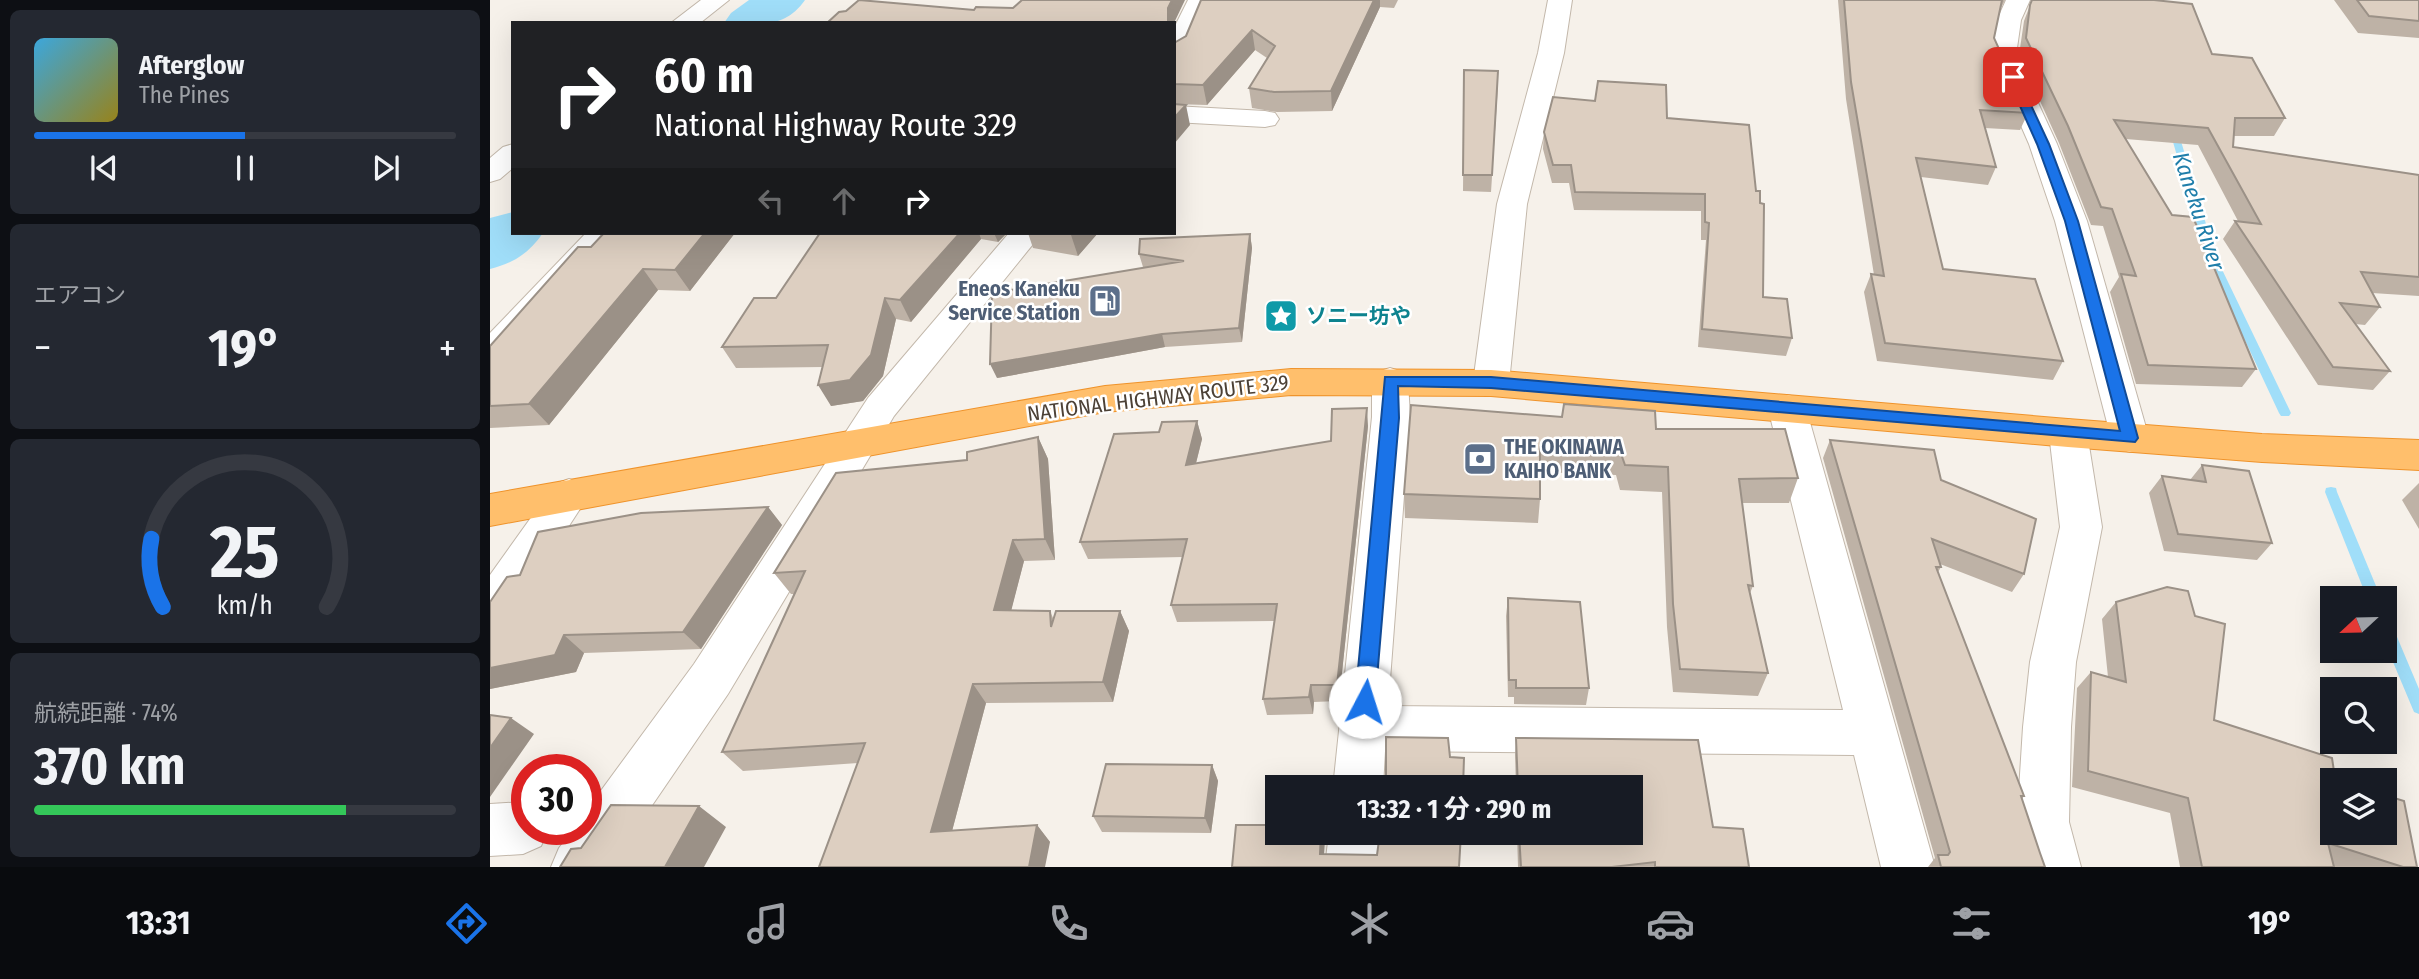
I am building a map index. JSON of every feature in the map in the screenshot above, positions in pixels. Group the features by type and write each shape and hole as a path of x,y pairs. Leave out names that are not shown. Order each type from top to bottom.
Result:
{"highway":[{"name":"NATIONAL HIGHWAY ROUTE 329","path":"490,510 1105,399 1291,382 1491,383 2130,438 2419,455"}],"street":[{"path":"686,21 717,0"},
{"path":"1176,50 1200,0"},
{"path":"1491,383 1512,204 1551,53 1560,0"},
{"path":"2018,0 2009,20 2003,55 2043,144 2071,221 2130,438"},
{"path":"1176,114 1265,119"},
{"path":"490,173 511,155"},
{"path":"490,355 565,270 601,235"},
{"path":"578,867 711,678 878,411 1024,235"},
{"path":"1359,775 1391,418 1390,381"},
{"path":"1787,408 1908,867"},
{"path":"2054,867 2043,822 2047,727 2053,662 2081,527 2068,433"},
{"path":"490,610 569,495"},
{"path":"1362,728 1872,733"},
{"path":"1352,867 1354,845"}],"building":[{"path":"859,0 974,10 976,7 1013,8 1022,0 1172,0 1168,8 1168,21 829,21 839,12 846,11"},
{"path":"1201,0 1374,0 1331,91 1274,92 1249,88 1275,46 1252,30 1203,85 1176,84 1176,42 1186,36"},
{"path":"1844,0 2002,0 1994,38 2028,113 1980,110 1996,167 1916,158 1943,269 2035,279 2063,361 1885,343 1871,274 1884,276 1851,82"},
{"path":"2032,0 2154,0 2192,4 2212,54 2252,58 2285,118 2235,118 2233,147 2419,175 2419,277 2361,272 2380,307 2340,303 2390,371 2333,367 2235,221 2261,224 2208,128 2114,120 2172,215 2193,217 2256,369 2148,365 2121,274 2136,276 2112,209 2101,207 2068,126 2026,38"},
{"path":"2357,0 2419,0 2419,21 2369,16"},
{"path":"1464,70 1498,71 1492,175 1463,175"},
{"path":"1598,81 1666,85 1667,118 1749,125 1756,191 1760,191 1760,203 1764,204 1763,297 1787,299 1792,338 1702,329 1709,223 1705,222 1705,194 1575,192 1571,165 1553,165 1544,132 1553,97 1595,101"},
{"path":"1176,104 1186,105 1176,116"},
{"path":"1250,234 1239,328 1162,334 990,364 992,293 1184,261 1139,254 1140,239"},
{"path":"602,235 703,235 675,270 643,269 529,404 490,406 490,346 578,247 591,247"},
{"path":"819,235 958,235 900,300 885,298 871,355 850,380 818,385 828,345 722,347 754,298 776,298"},
{"path":"1564,404 1655,411 1656,429 1785,429 1798,478 1739,479 1753,586 1748,585 1768,673 1680,669 1673,604 1668,467 1625,465 1620,451 1540,447 1540,499 1404,494 1411,405 1562,417"},
{"path":"1367,408 1337,685 1311,685 1309,697 1263,699 1277,604 1171,605 1187,539 1080,542 1114,434 1159,432 1162,422 1197,421 1186,465 1331,441 1332,409"},
{"path":"1038,437 1045,539 1013,540 994,610 1050,611 1051,627 1056,611 1120,611 1103,682 973,684 931,832 1037,825 1029,867 819,867 865,743 722,752 805,571 774,573 836,473 967,460 967,452"},
{"path":"1830,440 1934,450 1941,480 2036,519 2024,574 1932,539 1941,567 1936,567 2024,796 2021,796 2045,867 1941,867 1938,855 1948,855 1950,852"},
{"path":"2202,465 2249,471 2272,543 2178,534 2162,476 2206,482"},
{"path":"768,507 683,632 564,635 555,655 490,668 490,602 507,577 520,575 538,532 641,513"},
{"path":"2167,587 2188,591 2195,616 2225,624 2214,720 2332,758 2334,768 2320,768 2320,845 2328,845 2334,867 2202,867 2188,798 2088,771 2091,672 2126,682 2116,602"},
{"path":"1508,598 1580,602 1589,688 1516,688 1516,680 1509,680"},
{"path":"490,715 511,718 490,748"},
{"path":"1386,737 1448,738 1450,757 1464,758 1463,775 1386,775"},
{"path":"1516,738 1698,740 1713,827 1743,829 1749,867 1655,867 1655,862 1612,867 1521,867 1520,845 1643,845 1643,775 1517,775"},
{"path":"1106,764 1212,765 1205,818 1093,816"},
{"path":"2397,799 2404,801 2417,867 2403,867 2334,845 2397,845"},
{"path":"611,805 699,806 665,867 560,867 571,849 581,848 583,845 602,845 602,818"},
{"path":"1236,825 1265,825 1265,845 1320,845 1320,854 1377,855 1378,845 1460,845 1459,867 1232,867"}],"waterway":[{"path":"751,21 781,0"},
{"name":"Kaneku River","path":"2173,128 2211,257 2285,413"},
{"path":"490,249 511,233"},
{"name":"Kaneku River","path":"2331,492 2369,586"},
{"name":"Kaneku River","path":"2398,656 2419,707"}],"place":[{"name":"Eneos Kaneku Service Station","path":"1105,301"},
{"name":"ソニー坊や","path":"1281,316"},
{"name":"THE OKINAWA KAIHO BANK","path":"1480,459"}],"route":[{"path":"1365,702 1391,418 1390,381 1491,383 2130,438 2071,221 2043,144 2013,77"}]}
